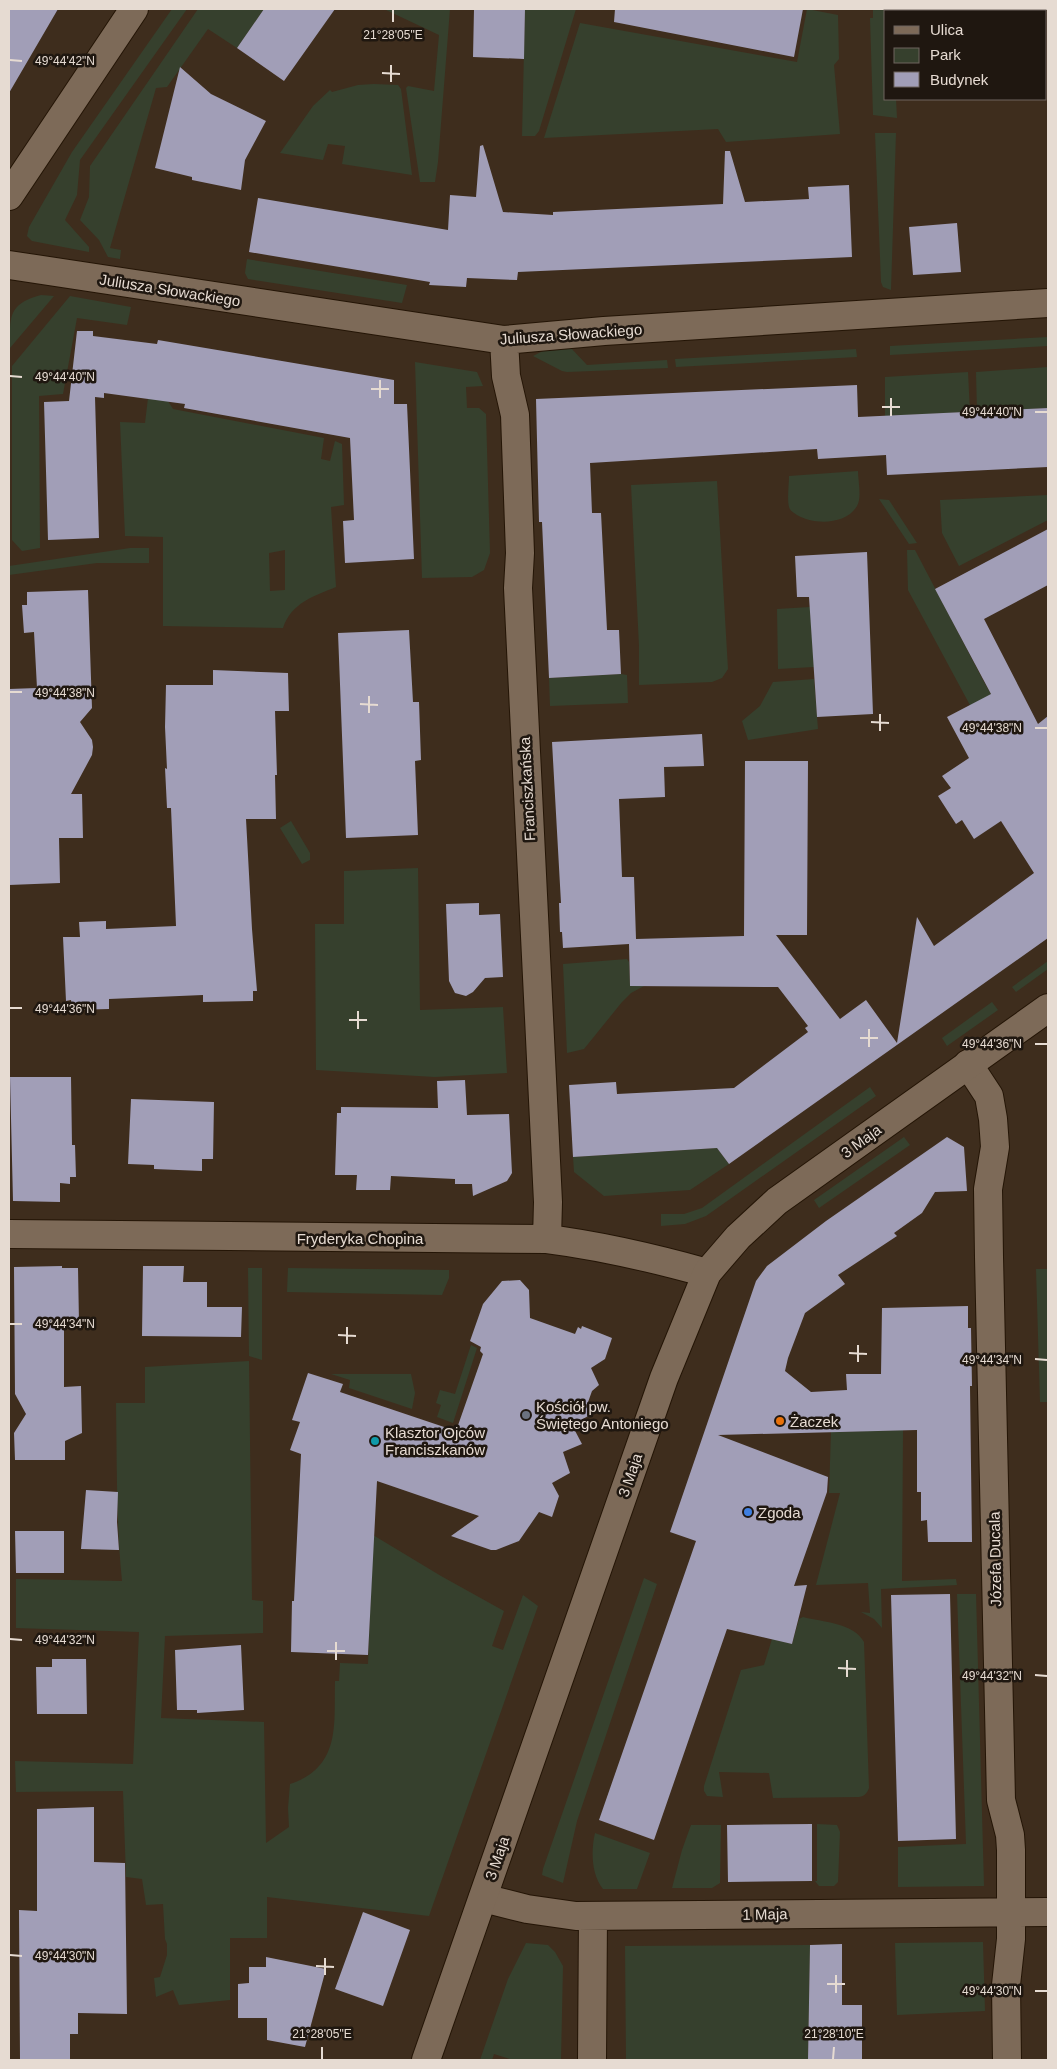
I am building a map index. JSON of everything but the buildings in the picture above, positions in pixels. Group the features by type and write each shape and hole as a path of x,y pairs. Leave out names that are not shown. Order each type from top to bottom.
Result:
{"street":[{"path":"9,196 134,9"},
{"name":"Juliusza Słowackiego","path":"9,265 504,340 604,331 1048,303"},
{"name":"Franciszkańska","path":"504,340 506,376 515,415 518,475 520,554 518,588 548,1202 547,1239"},
{"name":"3 Maja","path":"426,2060 664,1378 707,1273 738,1237 777,1201 1048,1008"},
{"name":"Józefa Ducala","path":"968,1064 989,1096 995,1147 988,1189 1001,1794 1011,1850 1011,1939 1006,1985 1007,2060"},
{"name":"Fryderyka Chopina","path":"9,1234 547,1239 630,1252 707,1273"},
{"name":"1 Maja","path":"483,1898 539,1911 576,1916 1048,1912"},
{"path":"592,2060 593,1916"}],"green space":[{"path":"172,9 187,9 80,160 77,195 65,220 89,247 89,252 32,241 27,236 29,227 72,152"},
{"path":"198,9 264,9 237,48 208,29 167,87 156,88 110,248 121,250 120,259 108,257 99,240 80,220 89,197 90,166"},
{"path":"384,9 450,9 435,182 420,182 406,88 408,86 434,91 439,35"},
{"path":"525,9 576,9 539,131 535,136 522,136"},
{"path":"807,9 838,15 839,59 834,65 840,134 726,142 718,129 544,138 580,23 797,62"},
{"path":"873,9 900,9 884,10 884,100 896,100 897,118 873,115 870,18 873,18"},
{"path":"358,85 398,85 401,89 412,175 342,164 345,146 328,144 323,160 280,153 313,106 330,90 332,92"},
{"path":"875,133 896,133 891,290 883,287 881,282"},
{"path":"247,259 407,285 402,303 248,279 245,273"},
{"path":"41,295 54,296 10,348 11,320 16,308 22,303"},
{"path":"70,296 131,307 127,325 77,318 63,394 39,396 40,548 22,551 12,540 12,366"},
{"path":"1048,337 1048,346 890,355 890,346"},
{"path":"570,347 587,365 667,360 668,368 567,372 533,356 545,350"},
{"path":"856,349 857,357 676,367 675,359"},
{"path":"415,362 477,372 483,386 466,387 467,408 479,408 486,414 490,553 484,570 472,577 422,578"},
{"path":"1048,367 1048,408 977,412 976,372"},
{"path":"968,372 970,412 885,416 885,377"},
{"path":"148,398 168,401 173,409 324,438 321,459 330,461 335,441 342,444 344,505 331,507 336,587 312,597 297,606 283,628 163,626 163,537 125,536 120,422 145,423","holes":["285,550 285,590 270,591 269,553"]},
{"path":"858,471 860,494 857,506 845,517 838,520 821,522 804,518 792,512 788,500 789,476"},
{"path":"717,481 728,669 722,678 712,682 639,685 639,646 631,485"},
{"path":"1048,495 1048,520 959,566 942,533 940,500"},
{"path":"879,499 889,500 917,543 909,544"},
{"path":"130,548 149,548 149,563 97,563 9,575 9,566"},
{"path":"907,550 915,550 984,682 1016,738 1048,783 1048,850 908,590"},
{"path":"810,607 814,667 778,669 777,609"},
{"path":"627,675 628,703 550,706 549,678"},
{"path":"814,679 818,729 748,740 742,721 760,706 773,682"},
{"path":"291,821 310,853 310,860 302,864 280,828"},
{"path":"418,868 420,1010 503,1007 507,1073 435,1077 316,1070 315,924 344,924 344,871"},
{"path":"627,959 629,962 630,986 644,986 631,993 622,1002 584,1049 567,1053 563,964"},
{"path":"1048,961 1048,969 1016,992 1012,987"},
{"path":"992,1002 998,1010 947,1046 942,1038"},
{"path":"870,1087 876,1096 706,1216 685,1224 661,1226 661,1214 684,1214 702,1208"},
{"path":"904,1137 910,1145 819,1208 814,1200"},
{"path":"717,1148 729,1164 690,1190 604,1196 574,1172 573,1157"},
{"path":"248,1268 262,1268 262,1360 249,1356"},
{"path":"288,1268 449,1270 449,1278 442,1295 287,1292"},
{"path":"1036,1269 1048,1269 1048,1402 1040,1402"},
{"path":"471,1345 477,1348 453,1423 437,1417 441,1405 436,1403 440,1390 455,1394"},
{"path":"249,1361 252,1600 263,1601 263,1633 165,1636 161,1718 264,1722 266,1843 289,1827 290,1784 307,1776 318,1767 326,1756 334,1728 335,1681 339,1681 340,1663 368,1664 373,1535 504,1611 492,1646 503,1650 523,1595 538,1606 429,1916 267,1897 267,1938 230,1938 230,2000 179,2005 173,1990 156,1997 154,1978 160,1977 167,1955 163,1904 146,1905 142,1879 126,1877 123,1791 16,1792 15,1761 133,1764 139,1632 16,1628 16,1579 122,1581 118,1514 116,1403 145,1403 145,1367"},
{"path":"331,1374 411,1374 415,1393 412,1409 349,1388 350,1380"},
{"path":"903,1430 902,1581 956,1579 957,1585 881,1589 882,1628 874,1619 861,1612 870,1613 868,1583 816,1585 840,1493 829,1493 831,1432"},
{"path":"644,1578 657,1584 577,1821 563,1883 542,1875 543,1869"},
{"path":"957,1594 976,1594 984,1886 898,1887 898,1847 966,1844"},
{"path":"803,1617 845,1627 853,1631 864,1642 869,1788 864,1795 859,1797 773,1798 769,1773 719,1772 723,1797 707,1796 704,1786 741,1670 764,1665 772,1639 792,1644 799,1619"},
{"path":"817,1824 837,1825 840,1832 838,1882 834,1886 819,1886 815,1881 817,1881"},
{"path":"691,1825 721,1825 720,1883 712,1888 672,1888"},
{"path":"595,1833 650,1853 637,1889 603,1889 596,1876 593,1862"},
{"path":"983,1942 985,2011 897,2015 895,1943"},
{"path":"526,1943 548,1945 555,1952 563,1966 561,2060 513,2060 494,2054 492,2060 480,2060 508,1979"},
{"path":"810,1945 808,2060 626,2060 625,1946"}],"place":[{"name":"Kościół pw. Świętego Antoniego","path":"526,1415"},
{"name":"Żaczek","path":"780,1421"},
{"name":"Klasztor Ojców Franciszkanów","path":"375,1441"},
{"name":"Zgoda","path":"748,1512"}]}
